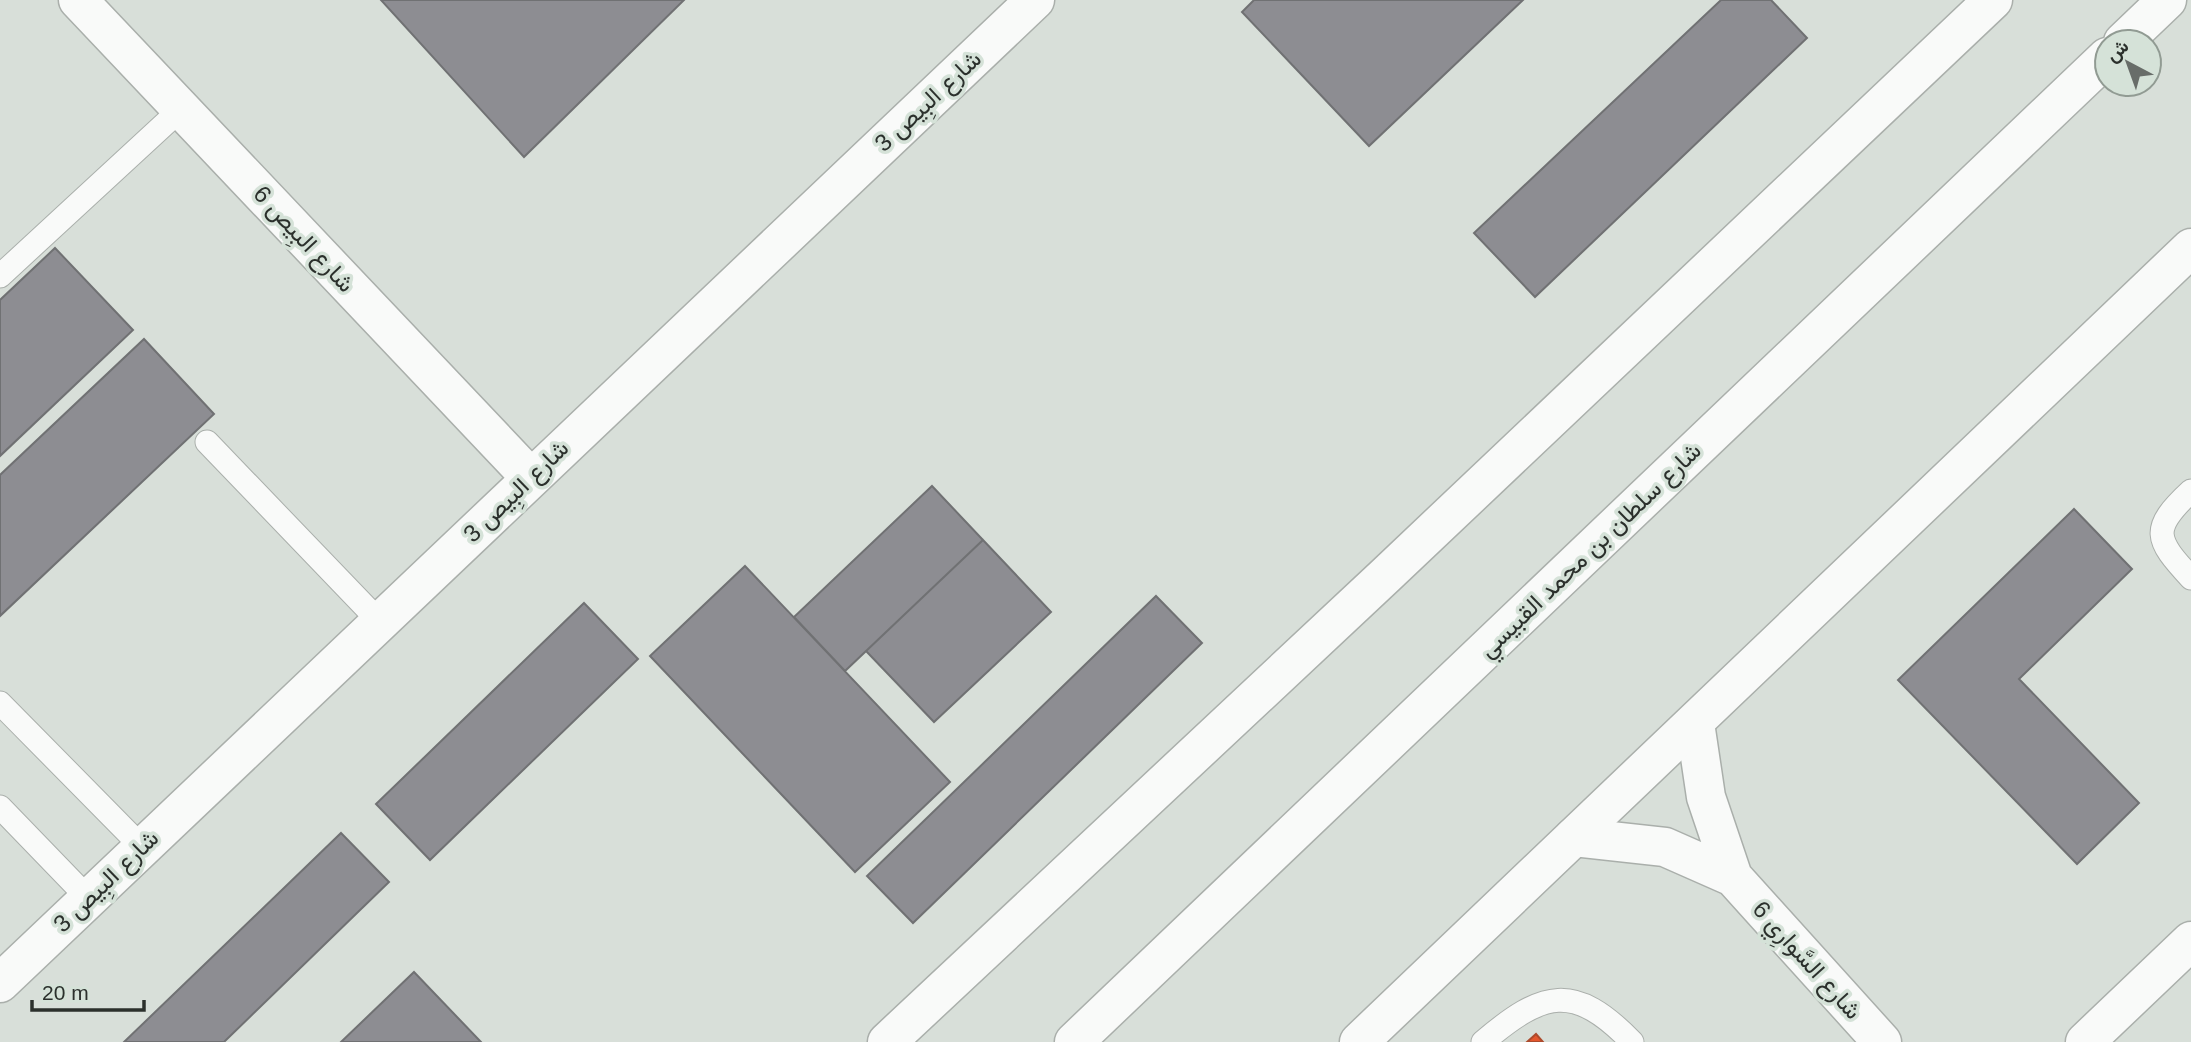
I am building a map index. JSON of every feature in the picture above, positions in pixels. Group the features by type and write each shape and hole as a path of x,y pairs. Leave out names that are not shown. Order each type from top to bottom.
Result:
{"street":[{"name":"شارع البِيص 6","path":"78,0 530,477"},
{"name":"شارع البِيص 3","path":"0,983 1035,0"},
{"path":"887,1042 1993,0"},
{"path":"2138,28 2167,0"},
{"name":"شارع سلطان بن محمد القبيسي","path":"1074,1042 2093,70"},
{"path":"1359,1042 2191,248"},
{"name":"شارع السَّوارِي 6","path":"1695,723 1706,797 1733,877 1882,1042"},
{"name":"شارع السَّوارِي 6","path":"1574,837 1665,847 1733,877"},
{"path":"2085,1042 2191,941"}],"lane":[{"path":"0,276 181,109"},
{"path":"207,442 379,621"},
{"path":"2191,491 2172,509 2165,519 2162,531 2162,543 2168,554 2191,578"},
{"path":"0,703 142,847"},
{"path":"0,807 88,898"},
{"path":"1483,1042 1523,1010 1545,1002 1568,1001 1591,1007 1611,1020 1632,1042"}],"building: متاجر":[{"path":"1536,1034 1543,1042 1527,1042"}],"building: صناعة":[{"path":"381,0 684,0 524,157"},
{"path":"1254,0 1523,0 1369,146 1242,12"},
{"path":"1721,0 1771,0 1807,38 1535,297 1474,233"},
{"path":"55,248 133,330 0,456 0,300"},
{"path":"144,339 214,414 0,616 0,475"},
{"path":"932,486 983,540 845,671 794,617"},
{"path":"2074,509 2132,569 2019,679 2139,803 2077,864 1898,680"},
{"path":"983,540 1051,612 934,722 866,651"},
{"path":"745,566 950,782 855,872 650,656"},
{"path":"1156,596 1202,643 913,923 867,876"},
{"path":"584,603 638,659 430,860 376,804"},
{"path":"341,833 389,882 224,1042 124,1042"},
{"path":"414,972 481,1042 341,1042"}]}
